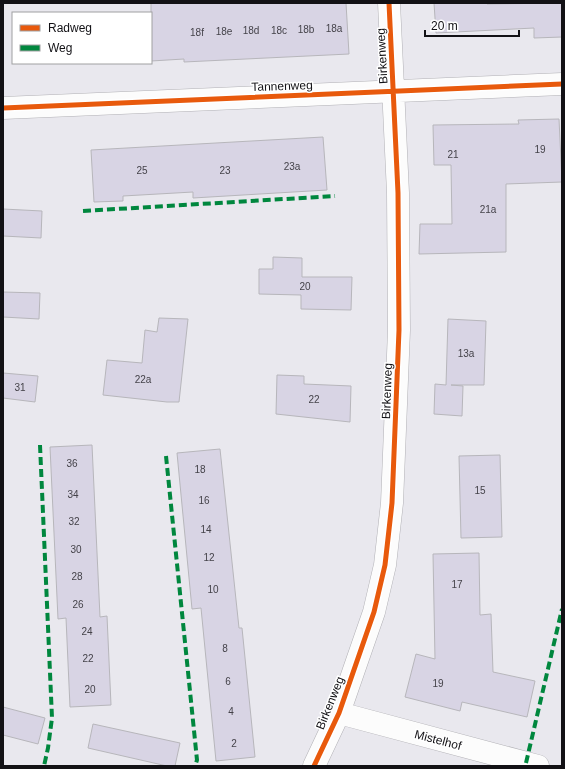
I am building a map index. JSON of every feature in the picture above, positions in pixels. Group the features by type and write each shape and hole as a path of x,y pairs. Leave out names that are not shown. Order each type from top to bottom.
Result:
{"street":[{"name":"Birkenweg","path":"314,766 339,713 374,612 385,564 392,503 399,330 398,193 389,3"},
{"name":"Tannenweg","path":"3,108 562,84"},
{"name":"Mistelhof","path":"339,713 538,766"}],"building":[{"path":"151,3 346,3 349,54 184,62 184,59 152,61"},
{"path":"434,3 562,3 562,37 534,38 534,28 436,33"},
{"path":"559,119 562,182 506,184 506,252 419,254 420,224 452,224 451,165 434,165 433,125 519,124 518,120"},
{"path":"323,137 327,190 193,198 193,192 123,196 123,201 94,202 91,150"},
{"path":"3,209 42,211 41,238 3,236"},
{"path":"273,257 302,258 302,277 352,277 351,310 301,309 301,295 259,294 259,269 273,269"},
{"path":"3,292 40,293 39,319 3,317"},
{"path":"159,318 188,319 179,402 103,395 107,360 142,363 145,330 157,332"},
{"path":"448,319 486,321 484,385 451,385 463,386 462,416 434,414 435,384 446,385"},
{"path":"3,373 38,376 35,402 3,398"},
{"path":"277,375 304,376 304,384 351,386 350,422 276,414"},
{"path":"92,445 100,617 107,616 111,705 70,707 66,618 58,619 50,447"},
{"path":"220,449 239,628 242,628 255,757 216,761 201,608 192,609 177,453"},
{"path":"500,455 502,537 461,538 459,456"},
{"path":"479,553 480,615 491,614 493,672 535,681 527,717 462,702 460,711 405,697 416,654 435,659 433,554"},
{"path":"3,707 45,718 38,744 3,735"},
{"path":"93,724 180,743 175,766 167,766 88,748"}],"marked path":[{"path":"83,211 335,196"},
{"path":"40,445 52,718 44,766"},
{"path":"166,456 197,760 195,766"},
{"path":"526,763 562,609"}],"cycle path":[{"path":"314,766 339,713 374,612 385,565 392,503 399,330 398,193 389,3"},
{"path":"3,108 562,84"}]}
